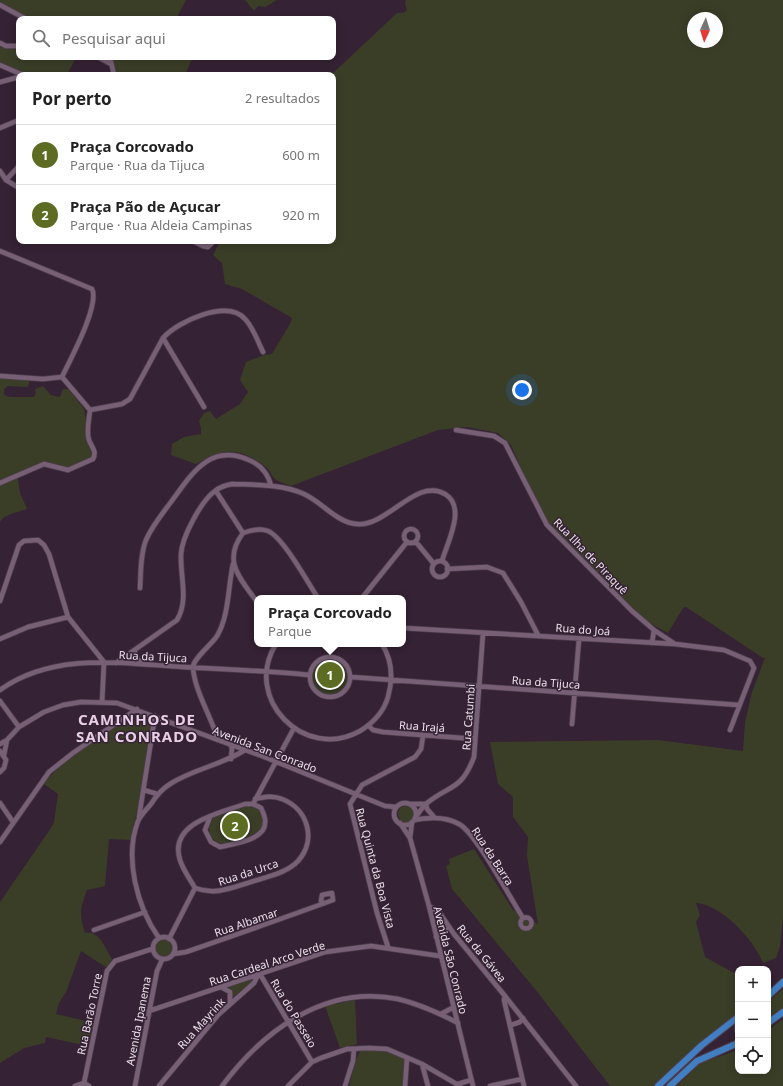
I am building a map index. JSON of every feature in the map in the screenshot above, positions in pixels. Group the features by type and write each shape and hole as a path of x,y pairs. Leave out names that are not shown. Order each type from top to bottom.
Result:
{"main road":[{"path":"775,992 783,982"},
{"path":"771,994 783,987"},
{"path":"771,1021 783,1012"},
{"path":"658,1086 702,1045 735,1019"},
{"path":"670,1086 697,1061 735,1044"}],"street":[{"path":"0,5 20,16"},
{"path":"0,43 6,46 16,46"},
{"path":"104,60 112,64"},
{"path":"111,60 113,72"},
{"path":"0,65 16,72"},
{"path":"12,70 12,78"},
{"path":"0,82 16,77"},
{"path":"0,128 16,121"},
{"path":"6,180 16,169"},
{"path":"0,171 6,180 16,186"},
{"path":"199,244 203,246 208,246 210,244"},
{"path":"0,251 92,289 94,299 85,327 62,377"},
{"path":"90,410 122,404 130,399 163,338 169,332 200,314 229,312 238,314 245,319 264,352"},
{"path":"163,338 204,407"},
{"path":"0,376 43,379 62,377"},
{"path":"0,482 44,464 68,470 93,459 94,450 89,440 88,431 90,410 62,377"},
{"name":"Rua Ilha de Piraquê","path":"456,430 494,436 505,443 547,525 632,611 654,630 676,644"},
{"path":"140,588 143,550 152,528 189,476 202,462 222,456 242,457 264,469 272,486"},
{"path":"116,663 177,620 182,612 184,601 182,548 204,503 216,491 232,484 272,486 294,490 305,494 339,518 358,524 371,522 423,491 434,490 444,493 450,498 455,507 456,514 442,561"},
{"path":"216,491 243,533"},
{"path":"407,542 404,538 404,533 410,529 414,529 418,533 419,538 416,542"},
{"path":"218,740 199,689 193,667 197,659 217,636 221,626 233,564 235,543 243,533 261,530 276,536 288,551 316,595"},
{"path":"0,601 19,546 24,541 38,540 44,545 49,554 68,617 104,662 102,702"},
{"path":"407,542 416,542"},
{"path":"364,595 407,542"},
{"path":"416,542 434,564"},
{"path":"434,564 442,561"},
{"path":"434,564 432,571 438,576 443,576 447,570 447,566 442,561"},
{"path":"233,564 254,598"},
{"path":"447,570 486,567 503,574 521,602 538,635"},
{"path":"230,580 240,577"},
{"path":"0,639 28,627 68,617"},
{"name":"Rua do Joá","path":"406,628 676,644 724,650 750,660 754,668 739,705"},
{"path":"652,643 654,630"},
{"name":"Rua Catumbi","path":"414,820 426,804 461,782 470,768 474,757 483,633"},
{"path":"572,724 579,639"},
{"path":"274,647 271,654 267,671 267,686 270,699 283,719 294,728 306,735 334,739 353,734 369,726 381,711 387,700 391,680 388,657 383,647"},
{"path":"135,650 135,656 141,664"},
{"path":"334,656 346,663 351,678 347,689 342,693 329,697 323,696 312,688 309,675 315,663 321,658 334,656"},
{"name":"Rua da Tijuca","path":"0,690 30,673 44,669 104,662 267,671 309,675"},
{"name":"Rua da Tijuca","path":"351,678 739,705"},
{"path":"0,701 19,727"},
{"name":"Avenida San Conrado","path":"0,744 19,727 44,712 63,705 81,702 117,703 230,744 385,806 396,807"},
{"path":"730,730 739,705"},
{"path":"0,842 49,772 73,753 137,709"},
{"path":"156,716 139,820 134,836 132,864 145,912 152,928 159,938"},
{"name":"Rua Irajá","path":"369,726 373,730 383,732 475,739"},
{"path":"253,804 294,728"},
{"path":"356,794 362,785 415,757 421,749 423,736"},
{"path":"0,772 5,764 4,755 6,740"},
{"path":"230,744 232,748 231,759"},
{"path":"139,820 157,794 177,780 231,759 245,750"},
{"path":"0,751 4,755"},
{"path":"144,790 157,794"},
{"name":"Rua Quinta da Boa Vista","path":"356,794 350,804 377,913 388,947"},
{"name":"Rua da Urca","path":"195,888 211,892 225,891 291,867 302,855 308,840 308,830 305,820 297,807 281,798 269,796 255,799"},
{"path":"143,798 152,801"},
{"path":"0,802 13,822"},
{"path":"410,804 414,809 414,820 406,825 400,824 394,814 396,807 404,803 426,804 427,809 434,817"},
{"path":"169,938 195,888 180,860 180,844 188,827 210,817 245,804 253,804 261,808 266,823 259,835 220,847 211,842 206,830 206,824 210,817"},
{"name":"Avenida San Conrado","path":"385,806 394,814"},
{"name":"Rua da Barra","path":"414,820 434,817 452,820 460,824 474,839 523,918"},
{"name":"Avenida São Conrado","path":"410,838 414,820"},
{"name":"Avenida São Conrado","path":"400,824 410,838 429,906 473,1086"},
{"name":"Rua Albamar","path":"173,954 186,952 324,903"},
{"name":"Rua da Gávea","path":"429,906 439,912 450,928 576,1086"},
{"path":"94,930 145,912"},
{"path":"436,937 450,928"},
{"path":"159,938 169,938 174,944 173,954 168,959 162,960 154,954 152,948 154,942 159,938"},
{"name":"Rua Cardeal Arco Verde","path":"149,1011 259,975 302,958 325,952 353,947 388,947 432,956 440,956"},
{"name":"Rua Barão Torre","path":"84,1083 107,971 115,961 152,948"},
{"name":"Avenida Ipanema","path":"134,1086 157,971 162,960"},
{"name":"Rua Mayrink","path":"159,1086 202,1033 230,1003 254,983 259,975"},
{"name":"Rua do Passeio","path":"259,975 312,1062"},
{"path":"221,987 230,992 230,1003"},
{"name":"Rua da Gávea","path":"505,996 504,1000 524,1086"},
{"path":"222,1086 263,1040 287,1021 321,1006 350,998 396,999 441,1014 458,1023"},
{"path":"441,1014 454,1007"},
{"path":"511,1025 520,1022 523,1018"},
{"path":"288,1086 312,1062 334,1052 369,1048 387,1049 422,1064 459,1085 471,1080"},
{"path":"345,1086 353,1061 354,1049"},
{"path":"405,1086 407,1058"},
{"path":"422,1064 428,1086"},
{"path":"490,1086 522,1079"},
{"path":"75,1086 84,1083 89,1086"}],"green space":[{"path":"0,0 186,0 178,16 19,16 0,6"},
{"path":"245,0 277,0 265,7 258,6 254,11"},
{"path":"406,0 783,0 783,918 780,946 776,958 763,963 752,944 736,925 726,916 706,905 696,903 700,915 696,922 705,957 735,973 735,1015 694,1048 655,1086 610,1086 539,994 452,889 446,866 450,864 449,859 474,849 513,910 538,924 527,856 528,837 513,817 513,797 498,784 490,742 658,740 743,751 745,723 752,692 765,658 686,607 683,608 668,633 646,621 551,527 530,489 511,445 498,433 467,427 438,430 291,486 280,482 273,477 267,468 258,461 240,453 224,452 215,454 196,464 171,455 172,444 184,437 201,434 199,421 204,413 210,411 216,419 240,404 248,392 240,380 246,362 264,355 272,354 292,318 242,289 225,284 222,263 213,255 218,244 336,244 336,72 334,72 397,13 403,13 407,10 405,3"},
{"path":"0,46 6,49 16,49 16,60 74,60 68,72 22,72 0,62"},
{"path":"112,60 192,60 186,72 114,72"},
{"path":"0,377 30,379 28,387 8,386 4,389 4,395 10,397 34,397 36,393 35,389 43,386 51,395 60,397 63,389 69,389 84,409 92,457 70,469 44,462 17,473 20,493 27,509 8,515 0,522"},
{"path":"326,658 334,658 346,667 349,677 346,687 340,693 334,696 326,696 314,687 311,681 311,673 320,661"},
{"path":"142,713 146,714 151,725 142,781 142,792 133,827 132,840 109,839 105,886 87,890 81,911 85,933 94,934 98,937 102,941 112,959 107,968 81,951 66,992 59,1003 56,1014 94,1023 88,1046 46,1037 45,1043 24,1048 0,1063 0,902 54,822 58,794 44,784 61,766 89,744 119,724"},
{"path":"250,805 261,813 263,824 260,829 250,836 227,844 216,842 209,830 212,820 216,816"},
{"path":"403,806 409,806 414,811 412,820 409,822 403,822 398,817 398,811"},
{"path":"164,939 170,942 173,948 170,954 164,957 158,954 155,948 158,942"},
{"path":"254,977 255,979 232,998 226,987"},
{"path":"783,989 783,1011 771,1020 771,1002 771,999"},
{"path":"355,1000 357,1044 340,1048 325,1006"},
{"path":"783,1019 783,1086 677,1086 700,1063 735,1051 735,1074 771,1074 771,1028"},
{"path":"373,1049 386,1051 405,1059 403,1086 349,1086 360,1051"}],"place":[{"name":"Praça Corcovado","path":"330,675"},
{"name":"Praça Pão de Açucar","path":"235,826"}],"district":[{"name":"CAMINHOS DE SAN CONRADO","path":"137,728"}]}
